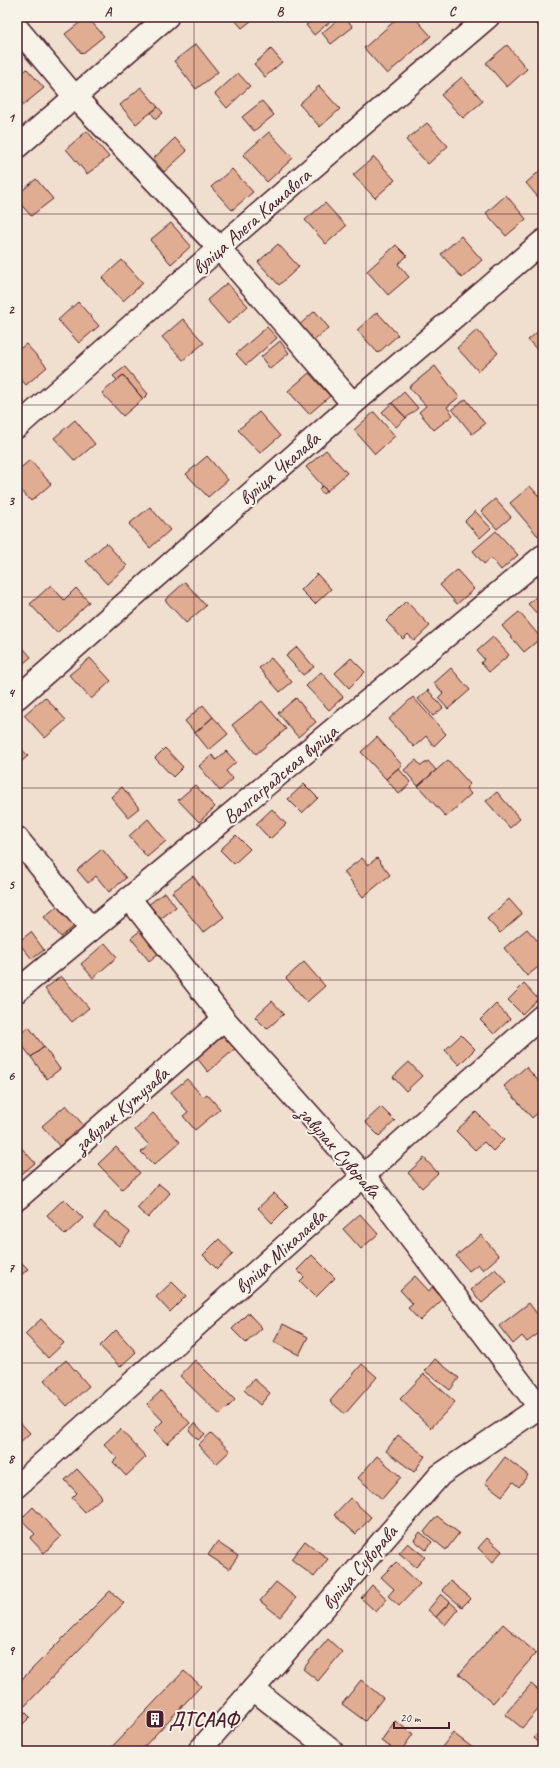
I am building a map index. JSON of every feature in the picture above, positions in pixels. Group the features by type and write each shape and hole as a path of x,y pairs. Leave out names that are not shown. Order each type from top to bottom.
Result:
{"street":[{"path":"17,147 167,17"},
{"name":"вуліца Алега Кашавога","path":"17,427 219,248 488,17"},
{"path":"17,28 75,97 219,248 353,404"},
{"name":"вуліца Чкалава","path":"17,698 353,404 543,241"},
{"name":"Валгаградская вуліца","path":"17,991 91,928 543,556"},
{"path":"17,838 91,928"},
{"name":"завулак Суворава","path":"129,898 224,1020 364,1176 542,1410"},
{"name":"вуліца Мікалаева","path":"17,1486 543,1015"},
{"name":"завулак Кутузава","path":"17,1199 224,1020"},
{"name":"вуліца Суворава","path":"199,1751 440,1475 542,1410"},
{"path":"253,1690 332,1751"}],"building":[{"path":"87,17 104,36 82,54 65,34"},
{"path":"232,17 256,17 242,28"},
{"path":"316,17 336,17 314,35 306,25"},
{"path":"341,17 345,17 353,27 331,44 322,33"},
{"path":"399,17 414,17 431,36 387,74 364,48"},
{"path":"537,17 543,17 543,31 533,20"},
{"path":"196,44 218,72 196,89 174,61"},
{"path":"507,45 527,69 507,87 486,63"},
{"path":"271,49 282,62 265,77 254,64"},
{"path":"27,69 44,88 22,106 17,100 17,77"},
{"path":"238,73 250,86 227,108 215,94"},
{"path":"462,77 483,101 463,118 441,95"},
{"path":"319,86 340,109 320,127 299,104"},
{"path":"141,87 158,107 136,124 120,105"},
{"path":"262,101 274,115 254,131 242,117"},
{"path":"158,107 163,113 156,119 151,113"},
{"path":"427,123 448,146 428,164 406,140"},
{"path":"87,131 109,157 87,174 66,149"},
{"path":"269,132 293,158 267,182 243,155"},
{"path":"175,138 187,151 164,172 153,159"},
{"path":"374,157 395,180 375,198 353,175"},
{"path":"543,168 543,203 526,183"},
{"path":"232,169 253,192 232,210 211,187"},
{"path":"36,179 53,199 31,216 17,200 17,195"},
{"path":"506,195 526,219 506,236 486,213"},
{"path":"325,203 346,226 326,244 305,220"},
{"path":"171,223 191,246 171,264 150,240"},
{"path":"461,236 482,260 462,278 441,254"},
{"path":"278,244 299,267 279,285 258,262"},
{"path":"396,245 407,256 398,264 409,277 388,295 367,271"},
{"path":"122,260 143,283 123,301 102,278"},
{"path":"227,283 248,306 228,324 207,300"},
{"path":"78,302 99,326 79,343 58,320"},
{"path":"315,311 329,328 311,343 297,327"},
{"path":"377,312 398,335 378,353 357,330"},
{"path":"183,319 204,343 183,360 162,337"},
{"path":"267,327 277,338 246,365 236,354"},
{"path":"543,327 543,356 528,340"},
{"path":"477,330 498,353 478,371 457,348"},
{"path":"280,341 289,353 270,369 261,357"},
{"path":"26,344 47,367 26,385 17,375 17,351"},
{"path":"435,366 459,397 447,407 453,415 434,430 419,412 426,406 409,387"},
{"path":"125,367 148,394 143,399 123,375 117,380 113,376"},
{"path":"309,373 330,396 309,414 288,391"},
{"path":"123,375 143,399 123,416 102,393"},
{"path":"404,392 418,408 406,418 392,403"},
{"path":"466,399 485,424 472,434 452,409"},
{"path":"392,403 406,418 396,427 382,412"},
{"path":"259,412 280,436 260,453 238,430"},
{"path":"374,412 395,436 375,454 354,430"},
{"path":"75,420 95,444 75,461 54,438"},
{"path":"326,450 347,473 327,491 306,467"},
{"path":"207,456 228,480 208,497 186,474"},
{"path":"30,460 51,484 31,501 17,486 17,471"},
{"path":"322,486 327,491 323,494 319,489"},
{"path":"530,486 543,501 543,532 538,536 510,503"},
{"path":"495,499 511,517 497,529 481,511"},
{"path":"150,507 170,530 150,548 129,524"},
{"path":"475,511 491,528 480,538 465,521"},
{"path":"496,531 518,555 501,570 491,558 484,564 473,551"},
{"path":"106,543 127,566 107,584 86,561"},
{"path":"457,570 474,589 457,604 440,585"},
{"path":"317,574 331,589 315,604 301,590"},
{"path":"185,582 206,606 186,623 165,600"},
{"path":"51,585 64,600 76,588 89,602 57,633 30,604"},
{"path":"543,591 543,620 528,604"},
{"path":"406,601 430,626 414,641 408,634 403,639 386,621"},
{"path":"519,612 541,638 524,652 502,626"},
{"path":"493,637 509,655 489,672 481,663 484,659 477,651"},
{"path":"17,641 31,657 17,669"},
{"path":"297,647 314,667 303,675 286,656"},
{"path":"90,658 111,681 91,699 69,675"},
{"path":"271,658 292,682 280,692 259,668"},
{"path":"351,658 365,672 349,688 335,673"},
{"path":"451,668 470,690 448,709 438,698 443,693 434,683"},
{"path":"321,672 343,697 329,710 306,686"},
{"path":"428,690 443,708 433,716 418,699"},
{"path":"45,697 66,720 45,738 24,715"},
{"path":"413,697 446,734 434,746 426,736 414,747 389,719"},
{"path":"296,698 316,722 298,737 278,713"},
{"path":"262,701 286,729 256,754 232,725"},
{"path":"203,705 213,717 195,733 185,721"},
{"path":"213,717 228,734 209,750 195,733"},
{"path":"377,737 402,765 386,779 361,752"},
{"path":"17,744 28,756 17,765"},
{"path":"165,748 183,767 173,777 155,758"},
{"path":"226,751 236,762 226,771 233,779 220,791 199,766 212,755 216,760"},
{"path":"416,760 421,766 428,761 436,770 418,786 404,770"},
{"path":"448,760 470,784 466,788 471,794 446,817 418,786"},
{"path":"398,768 411,783 399,794 386,779"},
{"path":"304,784 318,798 302,813 288,799"},
{"path":"195,785 215,807 199,822 178,800"},
{"path":"122,787 139,808 128,817 111,797"},
{"path":"497,792 520,819 510,828 486,801"},
{"path":"272,809 286,824 270,839 256,824"},
{"path":"148,819 166,841 147,857 129,836"},
{"path":"236,835 250,849 234,864 220,850"},
{"path":"102,849 126,878 109,892 96,876 88,883 77,870"},
{"path":"362,858 368,865 377,858 390,875 363,897 344,872"},
{"path":"193,876 224,917 203,933 172,892"},
{"path":"165,892 176,907 159,920 148,905"},
{"path":"509,899 522,914 500,933 487,919"},
{"path":"61,903 77,924 61,937 44,917"},
{"path":"146,926 164,949 149,961 131,938"},
{"path":"527,929 543,947 543,963 527,976 504,948"},
{"path":"31,932 44,950 32,959 18,942"},
{"path":"105,943 117,957 93,978 81,964"},
{"path":"304,962 325,986 307,1002 286,978"},
{"path":"61,976 89,1008 72,1022 45,989"},
{"path":"524,984 538,999 522,1014 508,1000"},
{"path":"272,1001 284,1014 267,1029 255,1017"},
{"path":"496,1004 510,1019 494,1034 480,1020"},
{"path":"29,1027 44,1047 31,1057 17,1038 17,1036"},
{"path":"225,1034 236,1048 208,1072 197,1058"},
{"path":"461,1035 475,1049 459,1065 445,1050"},
{"path":"44,1047 60,1069 47,1079 31,1057"},
{"path":"409,1062 422,1076 406,1091 393,1077"},
{"path":"526,1067 543,1086 543,1108 532,1118 504,1086"},
{"path":"187,1079 203,1097 207,1094 220,1109 195,1130 183,1116 188,1112 171,1092"},
{"path":"66,1105 85,1127 61,1148 42,1126"},
{"path":"381,1107 395,1121 379,1136 365,1122"},
{"path":"476,1112 504,1140 493,1151 484,1142 475,1150 456,1131"},
{"path":"153,1113 180,1142 154,1165 141,1152 149,1145 135,1130"},
{"path":"18,1144 35,1163 17,1178 17,1145"},
{"path":"116,1147 140,1173 122,1189 98,1164"},
{"path":"424,1158 438,1173 422,1188 408,1173"},
{"path":"159,1184 170,1193 148,1218 137,1208"},
{"path":"274,1193 288,1207 272,1223 258,1208"},
{"path":"64,1199 83,1218 65,1235 47,1215"},
{"path":"105,1212 130,1232 119,1246 94,1227"},
{"path":"360,1214 378,1234 361,1249 343,1229"},
{"path":"481,1235 499,1256 483,1270 478,1264 469,1271 456,1256"},
{"path":"219,1239 233,1254 217,1269 203,1255"},
{"path":"312,1255 335,1278 316,1297 300,1281 304,1277 297,1270"},
{"path":"17,1258 28,1269 17,1279"},
{"path":"495,1269 507,1282 482,1303 471,1290"},
{"path":"415,1276 429,1291 432,1287 443,1299 420,1321 408,1308 413,1304 400,1290"},
{"path":"172,1282 186,1296 170,1312 156,1297"},
{"path":"529,1303 543,1322 543,1330 527,1342 522,1336 513,1344 499,1326"},
{"path":"248,1313 262,1328 246,1343 232,1329"},
{"path":"41,1319 64,1343 48,1358 25,1334"},
{"path":"283,1324 308,1337 299,1355 274,1342"},
{"path":"116,1330 136,1352 120,1367 100,1346"},
{"path":"435,1359 459,1378 450,1390 425,1371"},
{"path":"66,1360 89,1386 67,1406 44,1380"},
{"path":"195,1360 235,1400 220,1415 180,1376"},
{"path":"362,1364 377,1377 345,1414 330,1401"},
{"path":"424,1374 455,1402 431,1428 400,1399"},
{"path":"254,1379 270,1393 260,1405 244,1390"},
{"path":"161,1391 190,1423 167,1444 154,1430 163,1421 147,1404"},
{"path":"17,1419 30,1433 17,1445"},
{"path":"195,1423 205,1434 198,1440 189,1430"},
{"path":"120,1429 146,1457 126,1476 113,1462 117,1458 104,1444"},
{"path":"211,1433 230,1451 216,1464 198,1445"},
{"path":"398,1435 425,1456 414,1472 386,1451"},
{"path":"377,1456 401,1477 382,1499 358,1478"},
{"path":"505,1457 528,1475 519,1487 513,1482 502,1496 485,1483"},
{"path":"77,1469 102,1497 85,1512 72,1498 77,1493 65,1480"},
{"path":"350,1498 371,1517 356,1534 334,1515"},
{"path":"33,1507 61,1537 44,1553 30,1538 35,1534 21,1519"},
{"path":"437,1516 459,1533 446,1550 424,1532"},
{"path":"420,1532 432,1542 426,1550 414,1540"},
{"path":"487,1538 502,1551 493,1562 478,1548"},
{"path":"305,1541 328,1559 314,1577 291,1559"},
{"path":"217,1542 238,1556 229,1569 208,1555"},
{"path":"408,1543 425,1557 416,1567 399,1553"},
{"path":"396,1562 420,1584 399,1606 388,1596 394,1589 381,1577"},
{"path":"450,1581 471,1598 462,1607 442,1590"},
{"path":"276,1582 296,1598 280,1617 260,1601"},
{"path":"372,1585 387,1599 376,1612 361,1598"},
{"path":"110,1591 124,1603 22,1709 30,1717 17,1730 17,1684"},
{"path":"441,1594 450,1602 436,1617 428,1610"},
{"path":"450,1602 458,1609 445,1625 436,1617"},
{"path":"503,1624 536,1653 493,1703 459,1674"},
{"path":"328,1639 342,1652 318,1681 303,1669"},
{"name":"ДТСААФ","path":"184,1671 201,1686 140,1751 108,1751"},
{"path":"361,1680 383,1698 365,1721 342,1704"},
{"path":"531,1684 543,1694 543,1704 522,1728 505,1714"},
{"path":"395,1721 413,1734 401,1751 397,1751 381,1741"},
{"path":"543,1728 543,1746 534,1738"},
{"path":"453,1733 477,1751 446,1751 442,1747"}],"place":[{"name":"ДТСААФ","path":"155,1719"}]}
